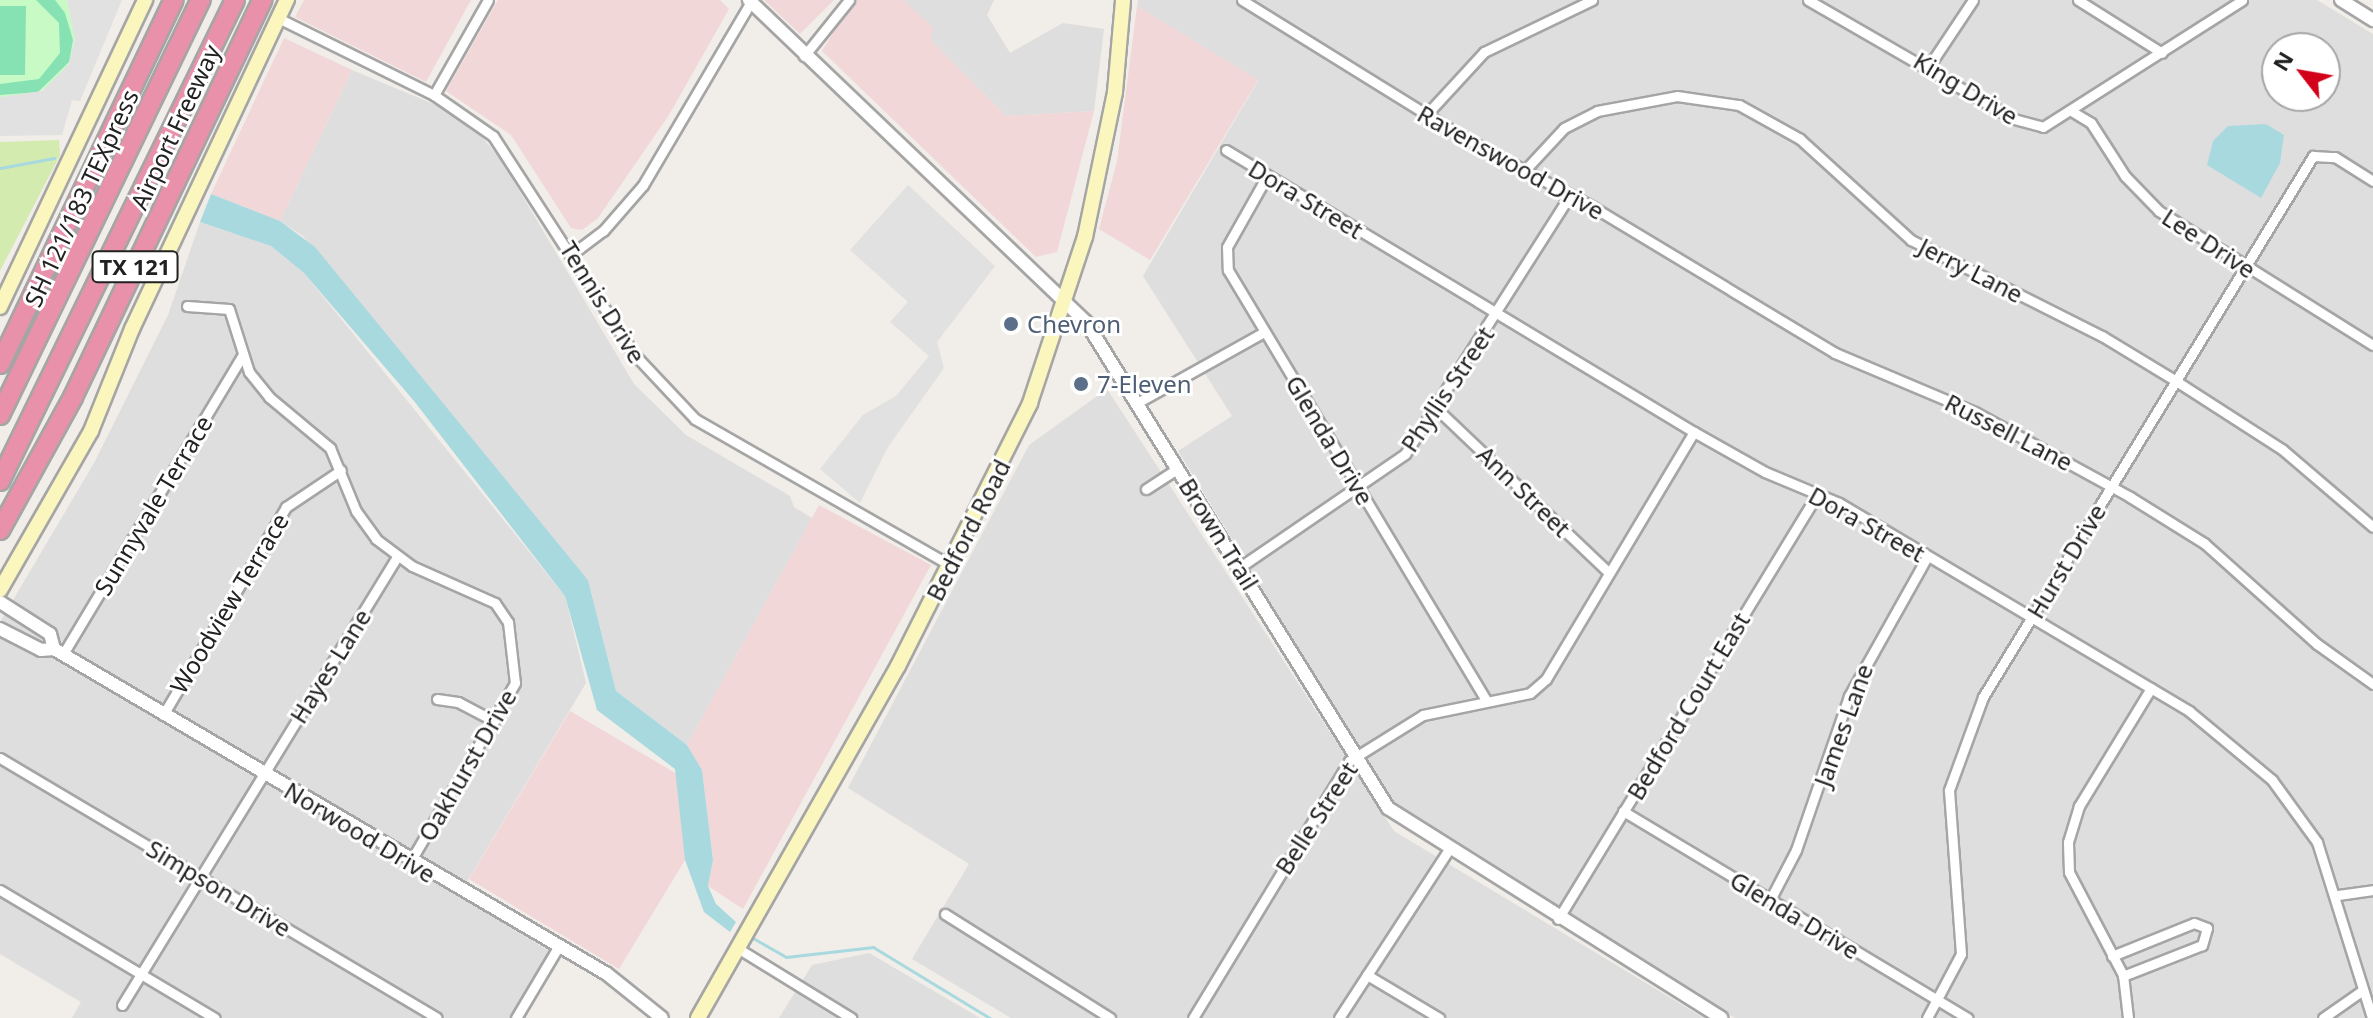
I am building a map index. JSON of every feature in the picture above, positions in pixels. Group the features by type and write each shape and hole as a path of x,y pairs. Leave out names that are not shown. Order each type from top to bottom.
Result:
{"highway":[{"name":"TX 121","path":"0,364 174,0"},
{"name":"SH 121/183 TEXpress","path":"0,415 201,0"},
{"path":"0,481 235,0"},
{"name":"Airport Freeway","path":"0,530 73,397 262,0"}],"main road":[{"path":"0,307 145,0"},
{"name":"Airport Freeway","path":"0,590 91,431 287,0"},
{"name":"Bedford Road","path":"698,1018 952,566 1030,403 1066,301 1103,157 1123,0"},
{"path":"0,566 18,561"}],"street":[{"path":"434,95 488,0"},
{"path":"804,56 849,0"},
{"name":"Ravenswood Drive","path":"1242,0 1426,115 1570,195 1782,323"},
{"path":"1426,115 1484,52 1592,0"},
{"path":"1929,66 1973,0"},
{"path":"2078,0 2162,53"},
{"name":"King Drive","path":"1812,1 2035,127 2073,112 2242,0"},
{"path":"2341,0 2373,20"},
{"path":"572,254 603,231 643,185 750,1"},
{"name":"Brown Trail","path":"750,1 804,56 1066,301 1137,403 1388,808 1448,851 1721,1018"},
{"name":"Tennis Drive","path":"278,18 434,95 493,136 648,373 695,419 952,566"},
{"name":"Jerry Lane","path":"1525,170 1564,128 1597,111 1677,96 1739,105 1800,139 1911,240 2102,336 2176,381 2283,450 2373,527"},
{"name":"Lee Drive","path":"2073,112 2091,123 2144,199 2245,267 2373,345"},
{"name":"Dora Street","path":"1226,150 1694,432 1817,494 2189,711 2272,780 2317,842 2338,895 2372,1018"},
{"name":"Hurst Drive","path":"1927,1018 1961,954 1963,928 1949,834 1952,778 1973,717 2313,156 2335,157 2373,181"},
{"name":"Glenda Drive","path":"1267,176 1225,259 1264,332 1486,700"},
{"name":"Phyllis Street","path":"1240,567 1405,454 1438,410 1570,195"},
{"name":"Oakhurst Drive","path":"187,306 229,309 243,355 259,385 330,448 364,525 397,557 476,593 503,612 518,673 494,721 410,862"},
{"name":"Russell Lane","path":"1782,323 1835,353 1975,412 2111,486 2204,543 2317,644 2373,684"},
{"path":"1137,403 1264,332"},
{"name":"Sunnyvale Terrace","path":"58,651 243,355"},
{"name":"Ann Street","path":"1438,410 1609,573"},
{"name":"Belle Street","path":"1193,1018 1355,756 1423,715 1539,687 1694,432"},
{"path":"1146,489 1178,468"},
{"name":"Woodview Terrace","path":"163,715 286,507 341,470"},
{"name":"Bedford Court East","path":"1558,919 1817,494"},
{"name":"Hayes Lane","path":"142,974 397,557"},
{"name":"James Lane","path":"1770,900 1796,850 1855,681 1927,557"},
{"name":"Norwood Drive","path":"0,602 50,634 58,651"},
{"name":"Norwood Drive","path":"0,629 41,650 58,651 557,949 629,987 662,1018"},
{"path":"2128,1018 2123,976 2077,895 2068,842 2079,806 2151,688"},
{"path":"437,699 458,702 494,721"},
{"name":"Simpson Drive","path":"0,758 437,1018"},
{"name":"Glenda Drive","path":"1623,811 1968,1018"},
{"path":"1339,1018 1448,851"},
{"path":"0,890 215,1018"},
{"path":"2338,895 2373,890"},
{"path":"945,914 1110,1018"},
{"path":"2112,956 2194,923 2207,928 2202,945 2123,976"},
{"path":"744,940 851,1018"},
{"path":"516,1018 557,949"},
{"path":"122,1005 142,974"},
{"path":"1367,975 1439,1018"},
{"path":"2323,1018 2363,990"}],"shaded area":[{"path":"67,0 122,0 80,101 72,100 62,135 0,136 0,97 42,91 69,64 75,39"},
{"path":"304,0 471,0 426,82 295,17"},
{"path":"498,0 720,0 729,9 669,115 598,218 582,230 571,228 511,135 446,91"},
{"path":"764,0 834,0 800,34"},
{"path":"853,0 903,0 933,28 931,40 1006,116 1094,111 1057,252 1036,257 822,51"},
{"path":"903,0 994,0 987,15 1010,53 1063,23 1104,29 1094,111 1006,116 931,40"},
{"path":"1138,0 2317,0 2373,34 2373,1018 1735,1018 1419,827 1391,799 1178,451 1232,416 1143,276 1258,81 1137,6"},
{"path":"1137,6 1258,80 1150,260 1099,229 1117,161"},
{"path":"284,38 352,70 280,221 211,194"},
{"path":"352,70 443,108 478,132 501,160 634,384 686,435 790,496 794,507 812,518 687,745 616,691 588,580 303,236 280,221"},
{"path":"908,185 995,266 937,342 944,368 888,447 860,503 820,469 863,415 896,396 929,356 890,322 908,302 850,250"},
{"path":"200,222 271,246 304,273 565,596 586,683 459,895 549,951 514,1010 527,1018 72,1018 81,1002 0,954 0,622 94,463 168,315"},
{"path":"1107,389 1394,831 1704,1018 1011,1018 912,959 969,864 848,788 1029,445"},
{"path":"819,505 931,565 743,909 708,886 713,860 702,770 687,745"},
{"path":"570,711 677,774 679,783 685,860 619,969 469,879"},
{"path":"869,953 980,1018 779,1018 812,965"}],"green space":[{"path":"0,0 67,0 75,36 71,59 58,80 35,94 0,97"},
{"path":"36,0 55,0 65,13 73,40 69,62 38,92 0,95 0,84 39,79 60,53 59,23"},
{"path":"0,6 26,6 25,75 0,75"},
{"path":"59,140 60,155 0,271 0,142"}],"water":[{"path":"2266,124 2284,135 2280,163 2261,198 2207,165 2213,141 2228,126"},
{"path":"211,194 280,221 315,247 588,580 616,691 687,745 702,770 713,860 708,886 716,904 736,922 730,932 704,912 685,860 675,769 597,710 565,596 414,401 304,273 271,246 200,222"}],"waterway":[{"path":"0,168 54,158"},
{"path":"751,937 786,957 873,947 990,1018"}],"place":[{"name":"Chevron","path":"1011,324"},
{"name":"7-Eleven","path":"1081,384"}]}
